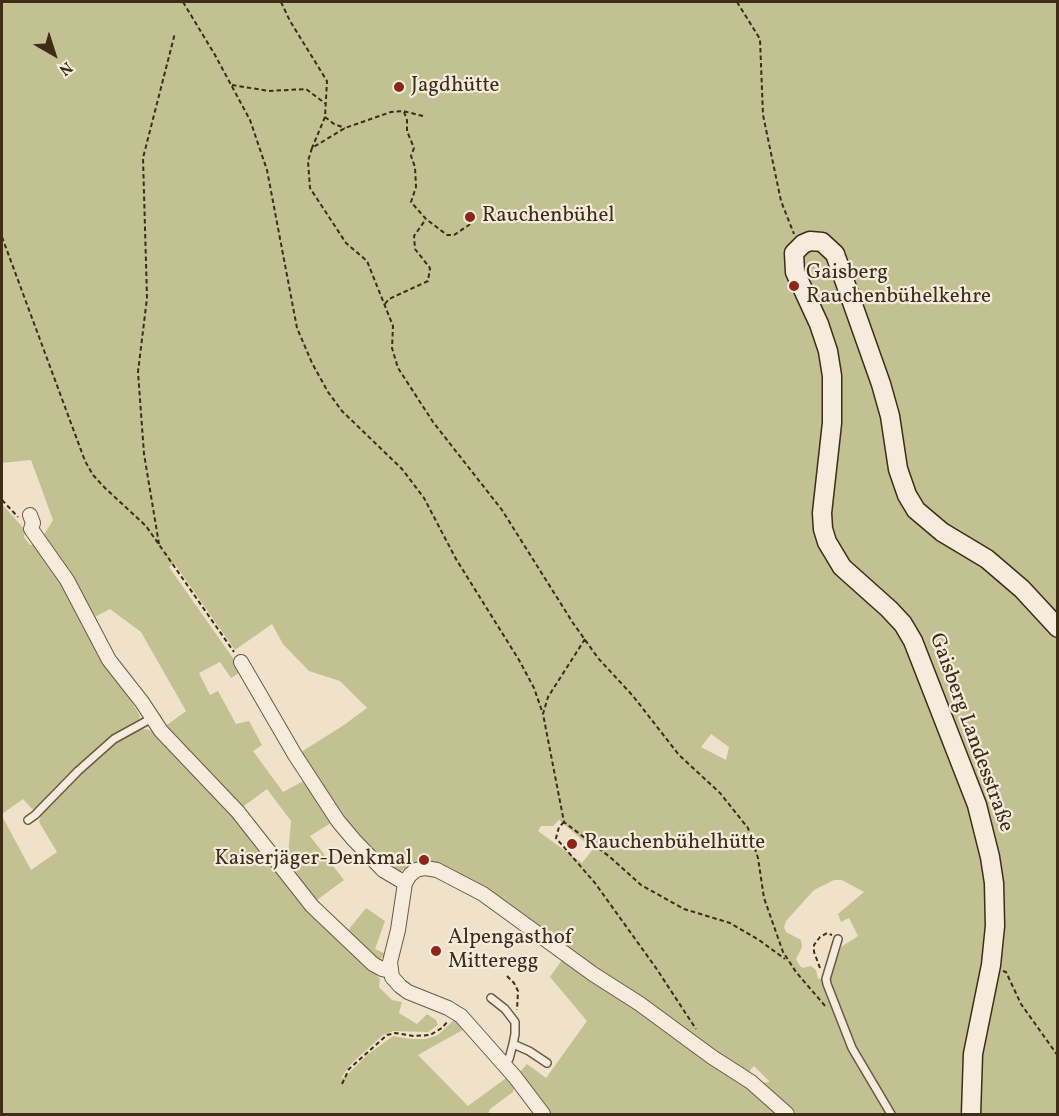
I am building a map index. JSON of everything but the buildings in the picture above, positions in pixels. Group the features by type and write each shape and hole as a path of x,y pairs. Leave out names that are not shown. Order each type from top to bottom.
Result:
{"main road":[{"path":"798,247 810,241 822,242 835,254 881,384 890,416 898,469 907,495 916,510 942,532 987,559 1022,589 1058,628"},
{"name":"Gaisberg Landesstraße","path":"798,247 794,253 795,272 819,324 828,351 832,376 832,423 823,498 823,530 838,562 903,624 917,648 977,805 990,857 995,916 991,965 973,1054 971,1114"}],"street":[{"path":"30,522 67,579 109,660 167,737 245,819 312,906 374,964 382,969 390,970"},
{"path":"241,662 284,737 338,821 384,870 405,883"},
{"path":"543,1114 504,1064 466,1022 452,1010 404,989 394,980 390,962 398,930 405,883 413,872 425,868 443,872 476,889 712,1057 751,1082 787,1114"}],"lane":[{"path":"28,820 114,739 152,718"},
{"path":"838,941 826,979 856,1056 891,1114"},
{"path":"491,998 506,1009 514,1022 513,1044 509,1059 504,1064"},
{"path":"513,1044 547,1063"}],"path":[{"path":"183,2 250,120 267,170 297,328 312,363 328,392 342,411 402,469 424,498 461,568 534,688 543,714 564,822 610,857 641,885 684,909 730,923 787,959 842,1024"},
{"path":"281,2 327,81 325,117 308,161 310,188 346,243 367,261 393,326 392,348 398,368 433,422 502,510 602,663 633,696 674,749 720,793 748,828 756,848 768,911 787,959"},
{"path":"737,2 759,39 763,115 781,201 798,247"},
{"path":"159,544 144,454 138,372 147,298 143,158 176,33"},
{"path":"231,85 269,91 306,89 326,104"},
{"path":"312,148 345,128 391,112 403,111 423,116"},
{"path":"403,111 407,120 407,131 414,148 411,156 415,167 416,187 411,202 426,219 447,235 454,235 469,225 472,221 470,217"},
{"path":"325,117 345,128"},
{"path":"384,305 389,299 428,281 430,268 415,249 414,236 426,219"},
{"path":"2,237 85,461 93,475 141,521 159,544 241,662"},
{"path":"2,500 30,522"},
{"path":"543,714 548,697 585,639"},
{"path":"564,822 556,838 595,883 656,968 696,1029"},
{"path":"826,979 815,956 814,945 820,937 827,933 838,941"},
{"path":"991,965 1006,972 1022,1004 1058,1056"},
{"path":"507,976 518,991 519,1002 514,1022"},
{"path":"342,1083 349,1069 382,1039 395,1033 414,1036 430,1035 447,1022 452,1010"}],"green space":[{"path":"2,2 1057,2 1057,1114 788,1114 761,1083 770,1082 754,1066 746,1075 716,1050 706,1048 506,905 412,866 396,873 351,833 298,754 367,708 340,681 309,671 283,644 272,624 235,650 174,563 169,567 242,671 231,678 220,662 199,673 210,695 218,691 236,724 249,721 262,745 253,751 283,792 307,779 334,821 310,836 344,880 313,903 296,881 288,856 291,821 267,789 240,809 163,728 186,711 141,632 110,609 91,619 42,538 53,520 31,460 2,463","holes":["711,734 729,747 726,760 701,747","559,820 593,849 582,863 538,831 541,826 553,826","834,880 842,880 864,892 838,914 841,922 849,918 858,936 841,947 831,976 818,979 816,970 811,966 803,968 800,966 796,959 802,947 801,940 786,932 784,927 786,921 814,890"]},
{"path":"2,504 25,530 24,537 30,545 37,545 49,559 140,716 139,719 111,736 37,808 32,809 23,799 2,814"},
{"path":"145,729 157,732 164,738 380,979 379,987 392,1000 402,1002 399,1013 417,1024 427,1014 436,1020 438,1025 428,1032 393,1031 383,1035 351,1064 341,1078 393,1036 426,1039 438,1035 454,1020 461,1022 466,1028 418,1055 468,1106 509,1076 515,1082 513,1092 490,1109 488,1114 2,1114 2,816 31,870 57,852 39,822 41,815 70,783 120,739 134,730"},
{"path":"366,908 385,921 375,949 386,954 379,960 373,959 345,934"},
{"path":"564,957 732,1074 781,1114 548,1114 518,1074 527,1064 546,1078 587,1021 550,977"}],"place":[{"name":"Jagdhütte","path":"399,87"},
{"name":"Rauchenbühel","path":"470,217"},
{"name":"Gaisberg Rauchenbühelkehre","path":"794,286"},
{"name":"Rauchenbühelhütte","path":"572,844"},
{"name":"Kaiserjäger-Denkmal","path":"424,860"},
{"name":"Alpengasthof Mitteregg","path":"436,951"}]}
